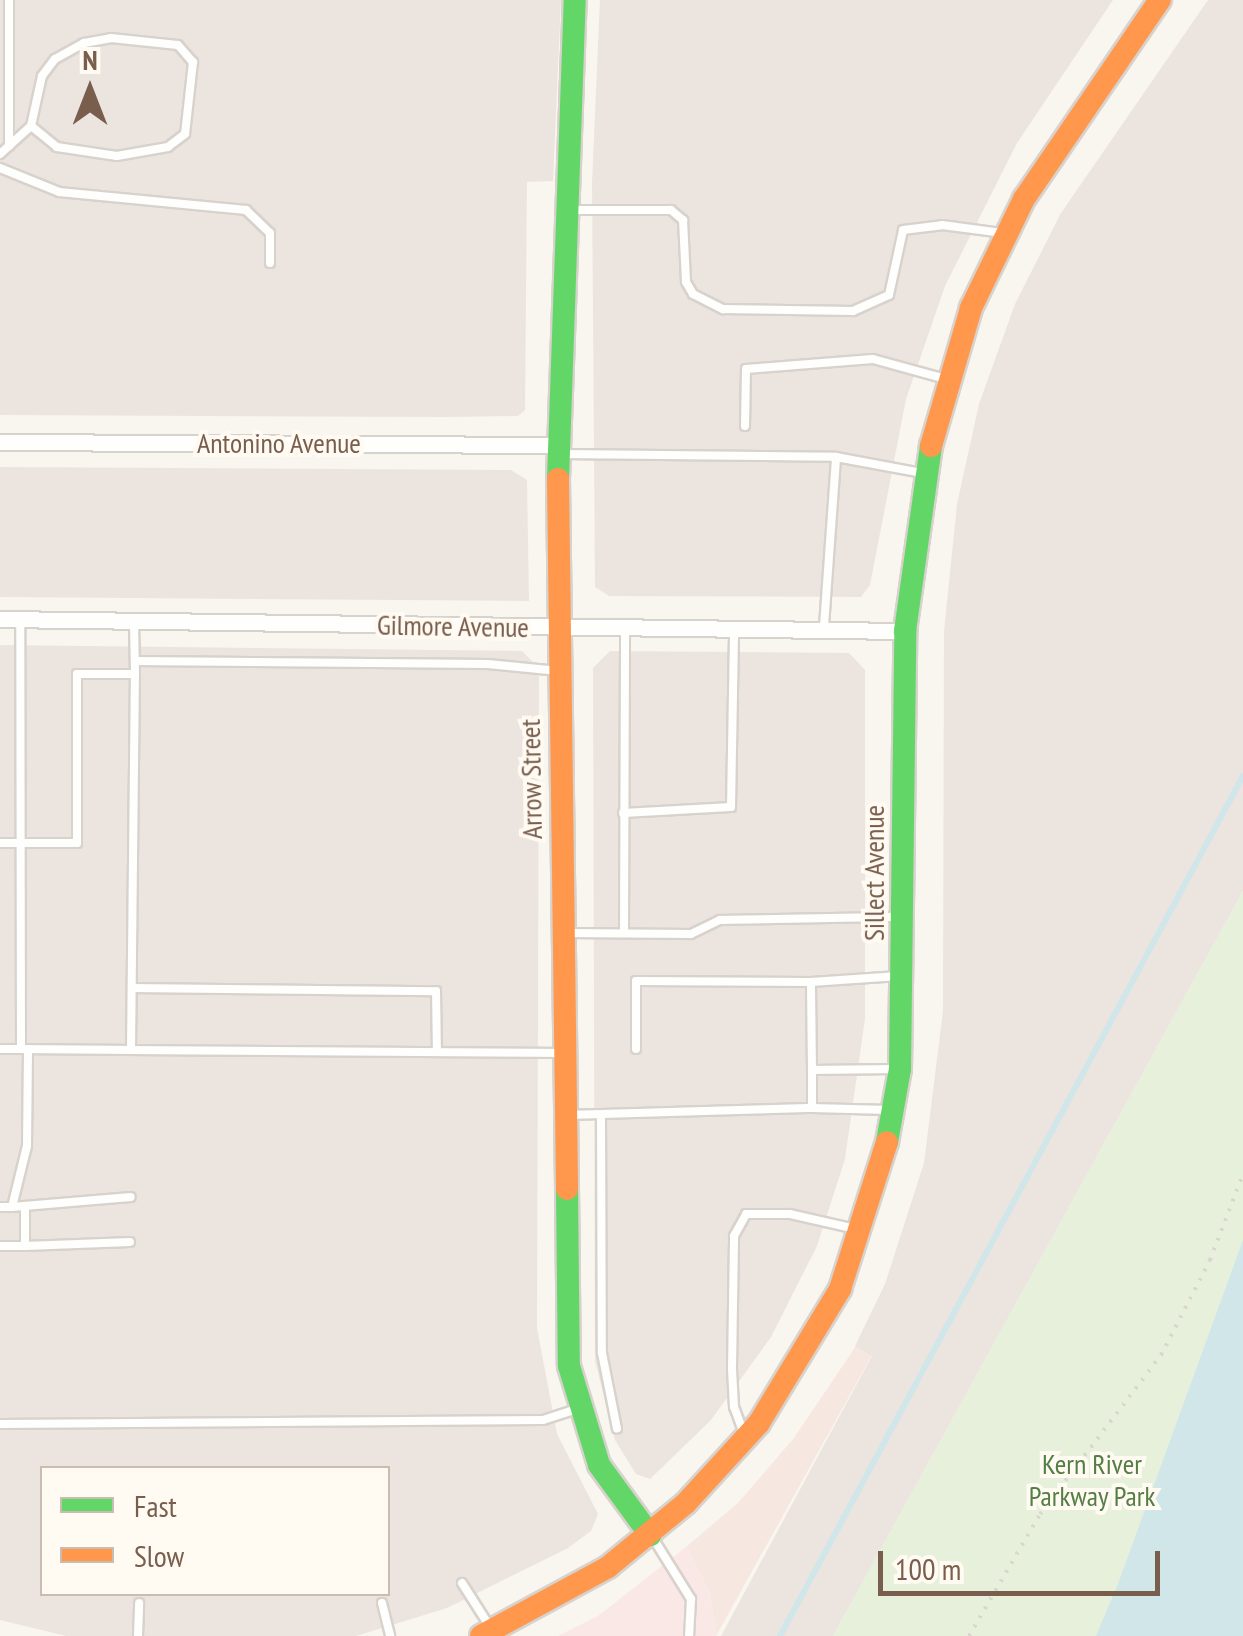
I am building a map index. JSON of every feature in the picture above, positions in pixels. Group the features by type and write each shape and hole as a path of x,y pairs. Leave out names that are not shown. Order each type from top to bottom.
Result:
{"street":[{"name":"Arrow Street","path":"575,0 564,211 558,450 568,1342 577,1409 599,1464 650,1535"},
{"name":"Sillect Avenue","path":"487,1633 557,1599 650,1535 746,1438 813,1343 864,1231 894,1110 900,1069 905,631 923,473 946,379 1006,234 1056,148 1160,0"},
{"name":"Antonino Avenue","path":"0,442 558,450"},
{"name":"Gilmore Avenue","path":"0,620 824,626 905,631"}],"lane":[{"path":"9,0 9,146"},
{"path":"0,154 31,126 42,76 55,59 84,43 111,38 178,46 194,62 186,134 168,147 117,156 56,147 31,126"},
{"path":"0,168 59,192 246,210 270,233 270,263"},
{"path":"564,211 671,210 683,220 686,282 693,294 723,309 853,311 889,295 903,230 942,226 1006,234"},
{"path":"745,426 746,369 873,359 946,379"},
{"path":"558,450 836,457 923,473"},
{"path":"824,626 836,457"},
{"path":"12,1207 27,1146 20,620"},
{"path":"131,1050 134,621"},
{"path":"624,934 625,625"},
{"path":"624,813 721,810 735,800 734,626"},
{"path":"135,661 488,664 559,671"},
{"path":"0,842 77,843 78,674 135,674"},
{"path":"564,933 691,934 720,920 904,917"},
{"path":"636,1049 636,981 811,982 904,976"},
{"path":"811,982 812,1108"},
{"path":"132,988 436,991 436,1052"},
{"path":"0,1049 566,1053"},
{"path":"812,1070 900,1069"},
{"path":"567,1115 812,1108 894,1110"},
{"path":"601,1115 602,1353 617,1429"},
{"path":"0,1207 130,1197"},
{"path":"26,1206 26,1246"},
{"path":"746,1438 734,1407 732,1368 734,1236 746,1214 790,1214 864,1231"},
{"path":"0,1246 130,1242"},
{"path":"0,1424 543,1420 577,1409"},
{"path":"650,1535 691,1599 690,1636"},
{"path":"462,1583 487,1633"},
{"path":"138,1636 139,1603"},
{"path":"382,1603 390,1636"}],"path":[{"path":"970,1636 1040,1514 1162,1355 1243,1174"}],"shaded area":[{"path":"0,0 561,0 553,181 527,182 525,410 518,416 446,417 0,415"},
{"path":"600,0 1113,0 1017,143 945,286 906,399 870,585 861,597 609,596 595,587 592,183"},
{"path":"1208,0 1243,0 1243,891 833,1636 721,1636 872,1356 855,1346 885,1284 924,1163 943,1011 944,631 957,504 979,404 1015,304 1061,213"},
{"path":"0,467 511,470 527,480 529,601 0,597"},
{"path":"0,645 522,651 539,668 537,1328 557,1434 598,1514 591,1531 568,1548 447,1608 356,1636 66,1636 0,1620"},
{"path":"610,651 849,653 865,670 865,1019 845,1159 817,1246 771,1337 711,1420 650,1479 636,1474 615,1440 595,1361 593,668"},
{"path":"1243,1240 1243,1636 1096,1636 1118,1584"},
{"path":"856,1346 872,1355 716,1636 710,1593 686,1547 738,1503 794,1438"},
{"path":"686,1547 710,1593 716,1636 558,1636 598,1616"}],"green space":[{"name":"Kern River Parkway Park","path":"1243,891 1243,1636 833,1636"}],"waterway":[{"path":"780,1636 1243,776"}],"traffic: fast":[{"path":"558,479 575,0"},
{"path":"887,1142 900,1069 905,631 931,446"},
{"path":"567,1189 569,1366 599,1465 650,1535"}],"traffic: slow":[{"path":"931,446 971,308 1024,199 1160,0"},
{"path":"558,479 567,1189"},
{"path":"481,1636 608,1567 686,1503 759,1423 840,1289 887,1142"}]}
